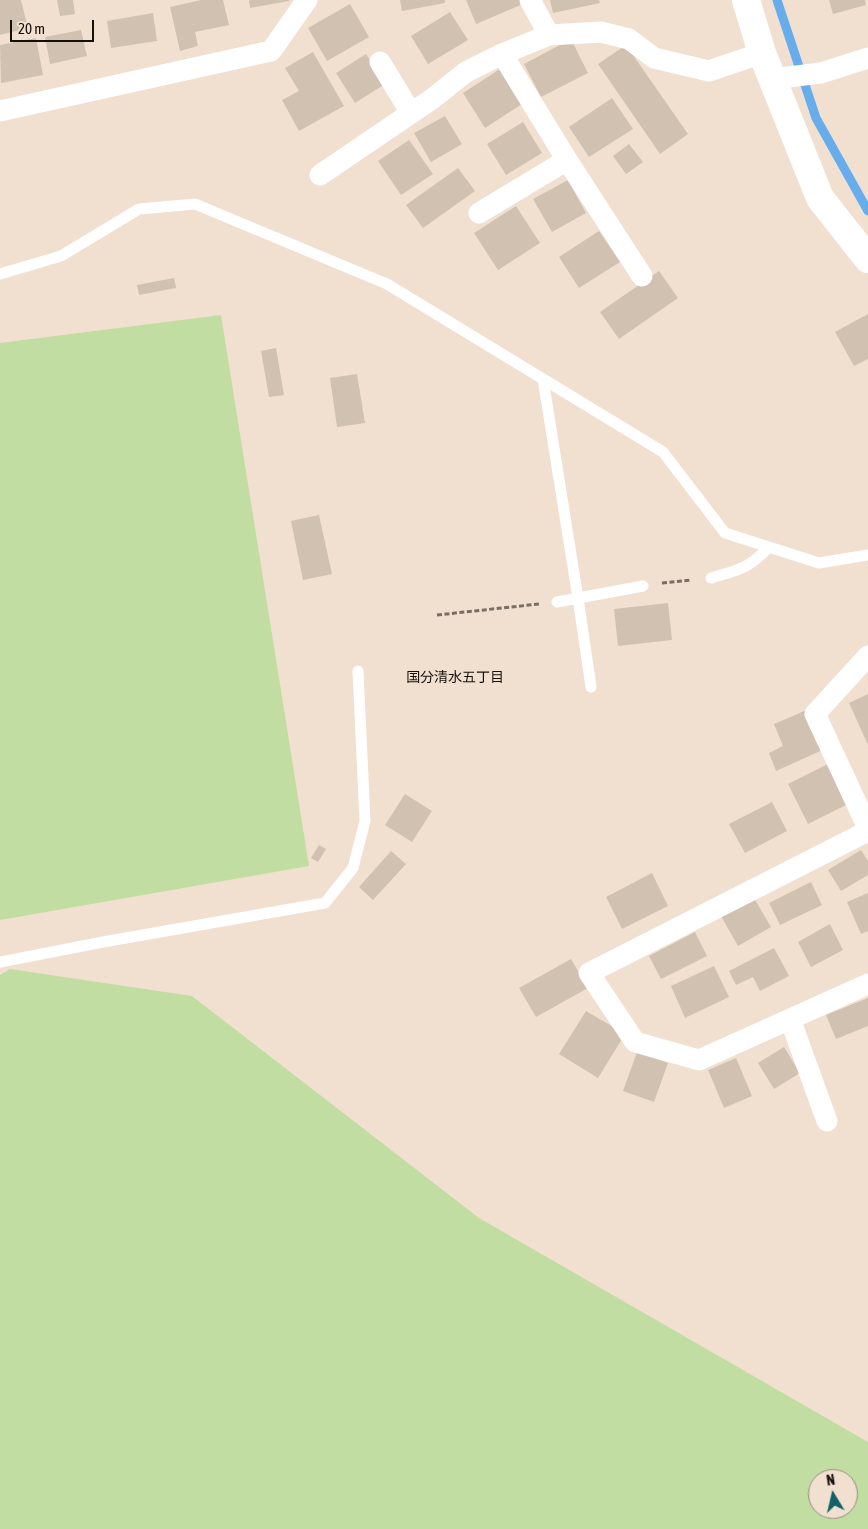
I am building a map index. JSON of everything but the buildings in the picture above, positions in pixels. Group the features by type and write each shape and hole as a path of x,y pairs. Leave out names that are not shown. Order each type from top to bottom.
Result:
{"street":[{"path":"0,111 271,51 307,0"},
{"path":"530,0 549,35"},
{"path":"746,0 762,53 778,78 820,198 868,260"},
{"path":"320,175 411,113 466,72 502,54 549,35 601,32 629,39 654,58 709,71 762,53"},
{"path":"502,54 567,160 642,276"},
{"path":"778,78 821,73 868,58"},
{"path":"380,62 411,113"},
{"path":"479,213 567,160"},
{"path":"868,656 815,714 868,829 588,973 636,1042 698,1060 868,984"},
{"path":"790,1019 827,1121"}],"lane":[{"path":"0,274 61,256 138,210 195,204 387,284 663,452 725,534 819,563 868,555"},
{"path":"543,379 591,688"},
{"path":"711,578 743,568 756,560 768,548"},
{"path":"557,602 643,586"},
{"path":"0,962 325,903 353,868 365,821 358,671"}],"path":[{"path":"643,586 711,578"},
{"path":"438,615 557,602"}],"green space":[{"path":"221,315 309,866 0,920 0,343"},
{"path":"10,969 192,996 479,1218 868,1442 868,1529 0,1529 0,975"}],"waterway":[{"path":"777,0 816,118 868,211"}],"district":[{"name":"国分清水五丁目","path":"455,678"}]}
